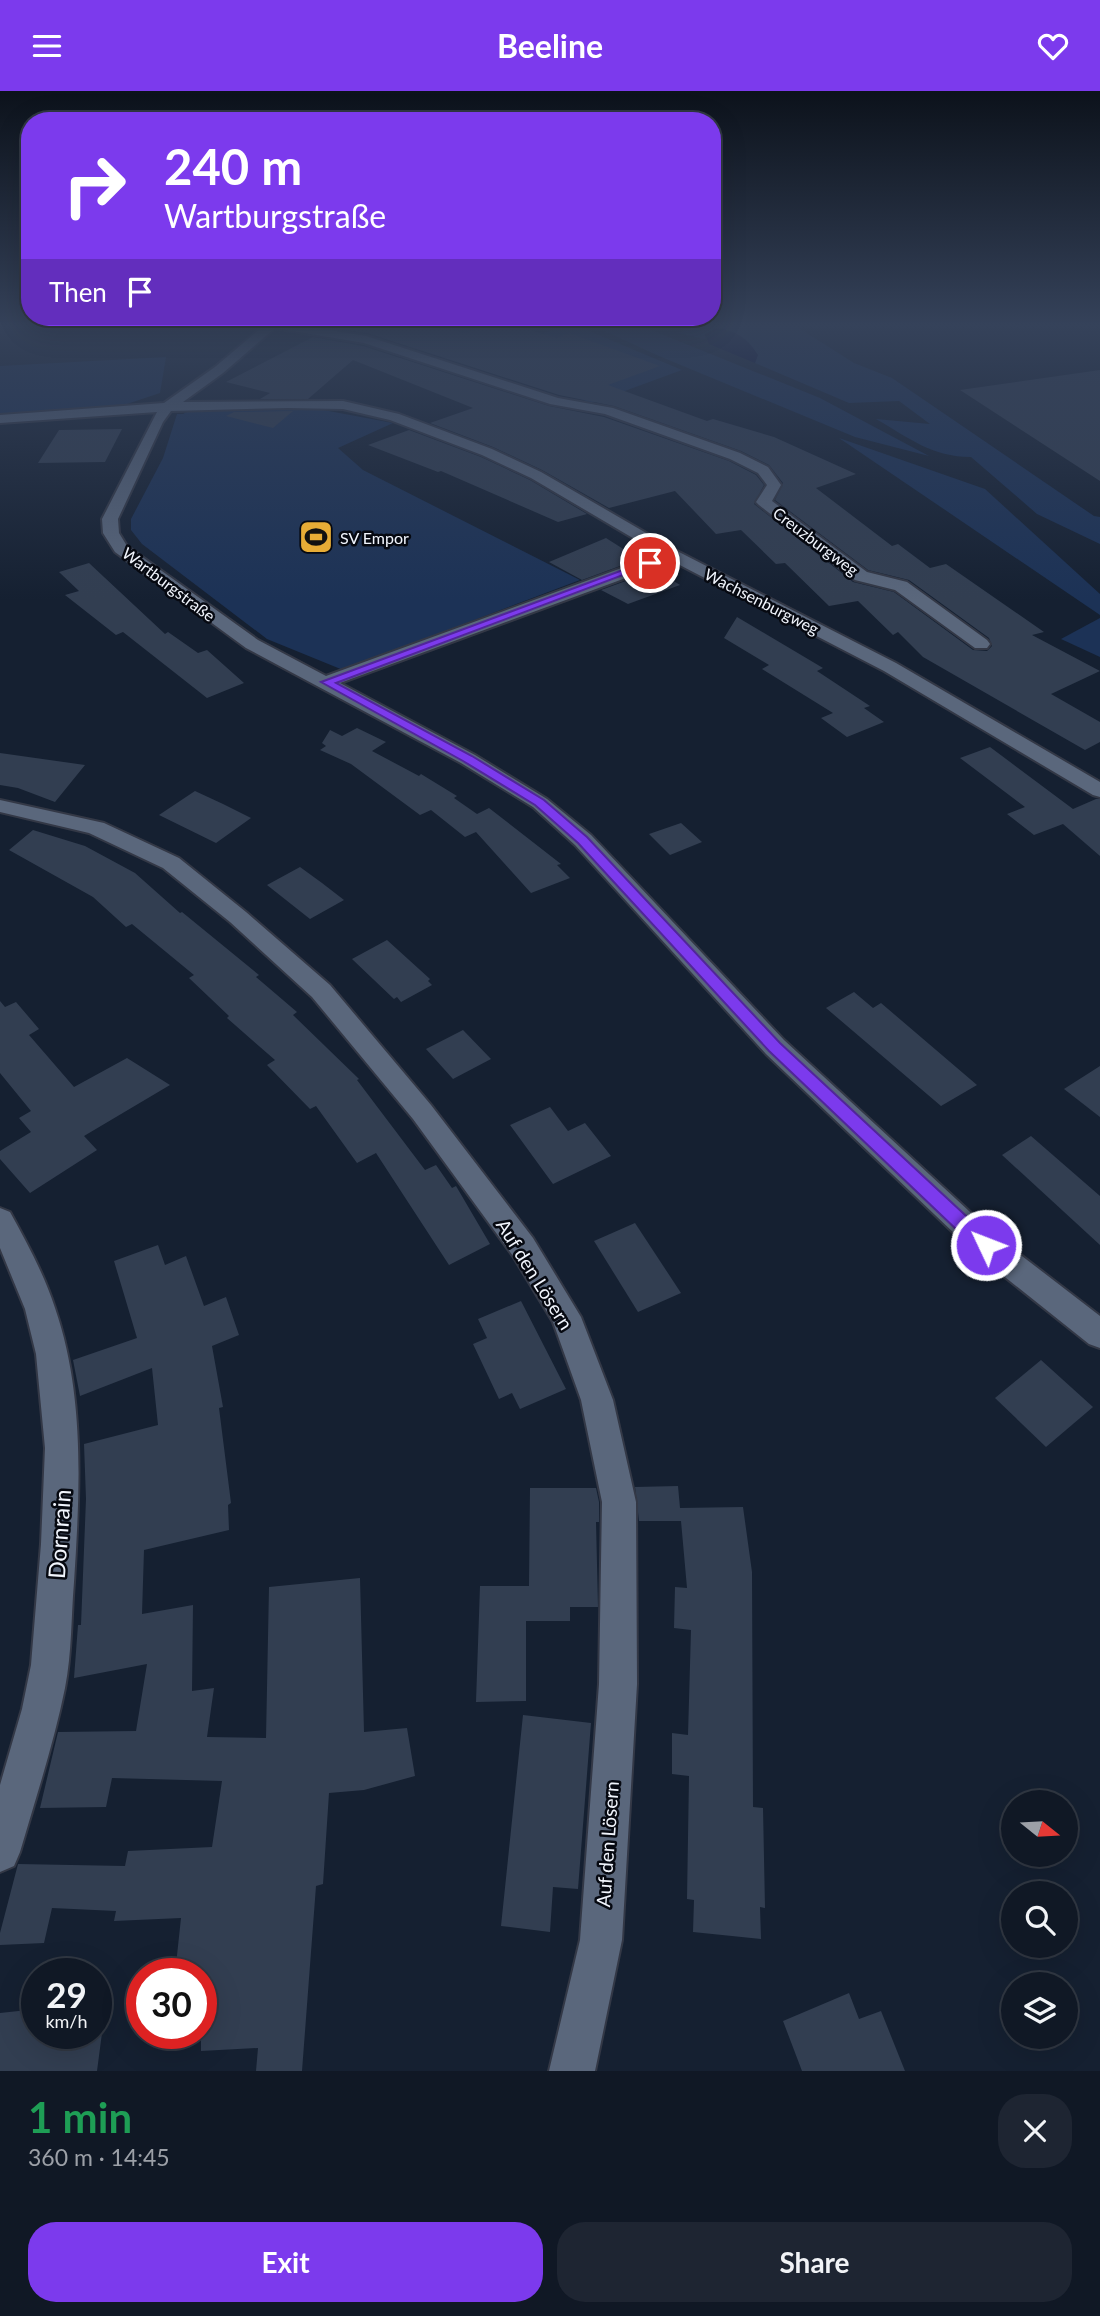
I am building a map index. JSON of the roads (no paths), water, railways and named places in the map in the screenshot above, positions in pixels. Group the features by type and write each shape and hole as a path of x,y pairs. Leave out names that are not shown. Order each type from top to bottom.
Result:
{"street":[{"path":"0,419 50,415"},
{"name":"Wartburgstraße","path":"161,415 110,519 111,533 121,549 252,645 327,682 468,759 540,803 583,840 775,1047 986,1245 1100,1334"},
{"name":"Wachsenburgweg","path":"388,415 487,452 536,475 673,555 890,667 1100,792"},
{"name":"Creuzburgweg","path":"621,415 736,456 763,470 774,485 764,502 861,576 901,586 981,644"},
{"path":"327,682 673,555"},
{"name":"Auf den Lösern","path":"0,806 96,828 171,863 238,917 321,991 422,1112 523,1247 566,1317 597,1400 619,1502 618,1684 601,1940 572,2071"},
{"name":"Dornrain","path":"0,1220 21,1255 38,1300 47,1331 63,1427 62,1519 47,1686 0,1853"}],"place":[{"name":"SV Empor","path":"316,537"}]}
